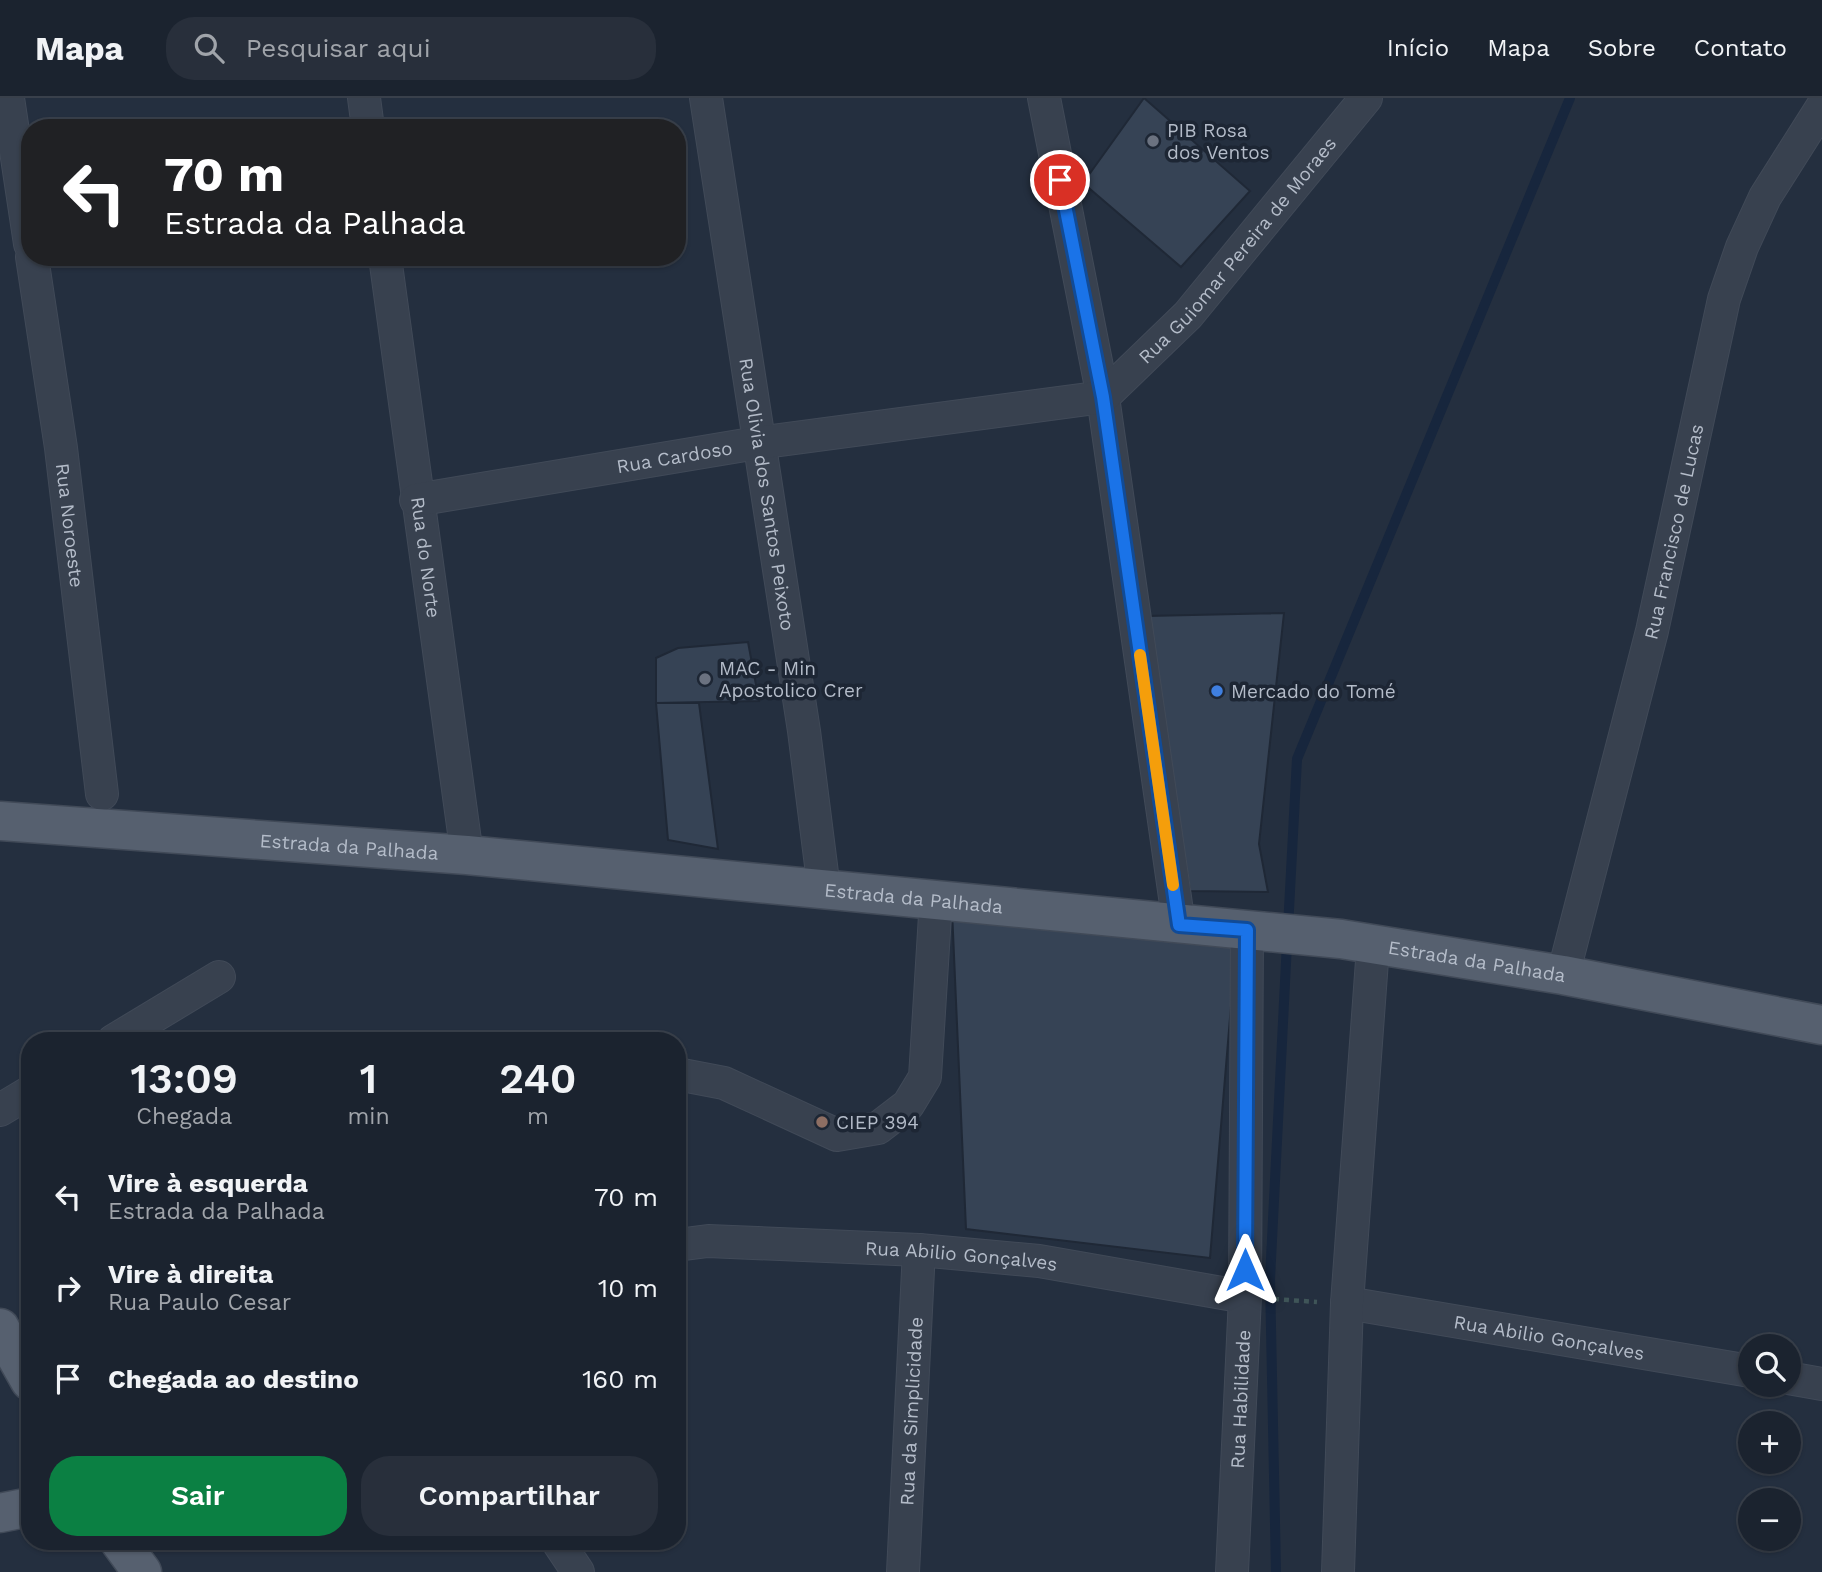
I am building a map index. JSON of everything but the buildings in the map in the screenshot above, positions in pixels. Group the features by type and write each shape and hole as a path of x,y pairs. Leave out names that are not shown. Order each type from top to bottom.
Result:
{"main road":[{"name":"Estrada da Palhada","path":"0,821 467,855 1252,931 1357,943 1563,975 1822,1025"},
{"path":"0,1328 21,1365"},
{"path":"0,1513 21,1509"}],"street":[{"path":"8,98 21,184"},
{"path":"364,98 367,119"},
{"name":"Rua Olivia dos Santos Peixoto","path":"706,98 757,443 804,731 824,889"},
{"path":"1044,98 1103,397 1179,925"},
{"name":"Rua Guiomar Pereira de Moraes","path":"1103,397 1188,315 1366,98"},
{"name":"Rua Francisco de Lucas","path":"1563,975 1652,631 1724,299 1765,197 1820,111"},
{"name":"Rua Noroeste","path":"33,266 61,448 102,794"},
{"name":"Rua do Norte","path":"386,266 416,500 467,855"},
{"name":"Rua Cardoso","path":"416,500 757,443 1103,397"},
{"path":"686,1074 724,1083 837,1135 878,1129 908,1105 925,1077 936,899"},
{"name":"Rua Habilidade","path":"1232,1572 1245,1297 1252,931"},
{"path":"1338,1572 1357,943"},
{"path":"128,1032 219,977"},
{"path":"0,1110 21,1097"},
{"name":"Rua Abilio Gonçalves","path":"686,1244 708,1241 919,1250 1065,1265 1245,1297"},
{"name":"Rua da Simplicidade","path":"903,1572 919,1250"},
{"name":"Rua Abilio Gonçalves","path":"1347,1303 1738,1369"},
{"path":"1801,1380 1822,1384"},
{"path":"563,1550 578,1572"}],"waterway":[{"path":"1288,928 1297,759 1570,98"},
{"path":"1276,1572 1270,1279 1287,943"}],"slow traffic":[{"path":"1140,655 1173,885"}],"place":[{"name":"PIB Rosa dos Ventos","path":"1153,141"},
{"name":"MAC - Min Apostolico Crer","path":"705,679"},
{"name":"Mercado do Tomé","path":"1217,691"},
{"name":"CIEP 394","path":"822,1122"}],"route":[{"path":"1060,180 1103,397 1179,925 1247,930 1245,1270"}]}
